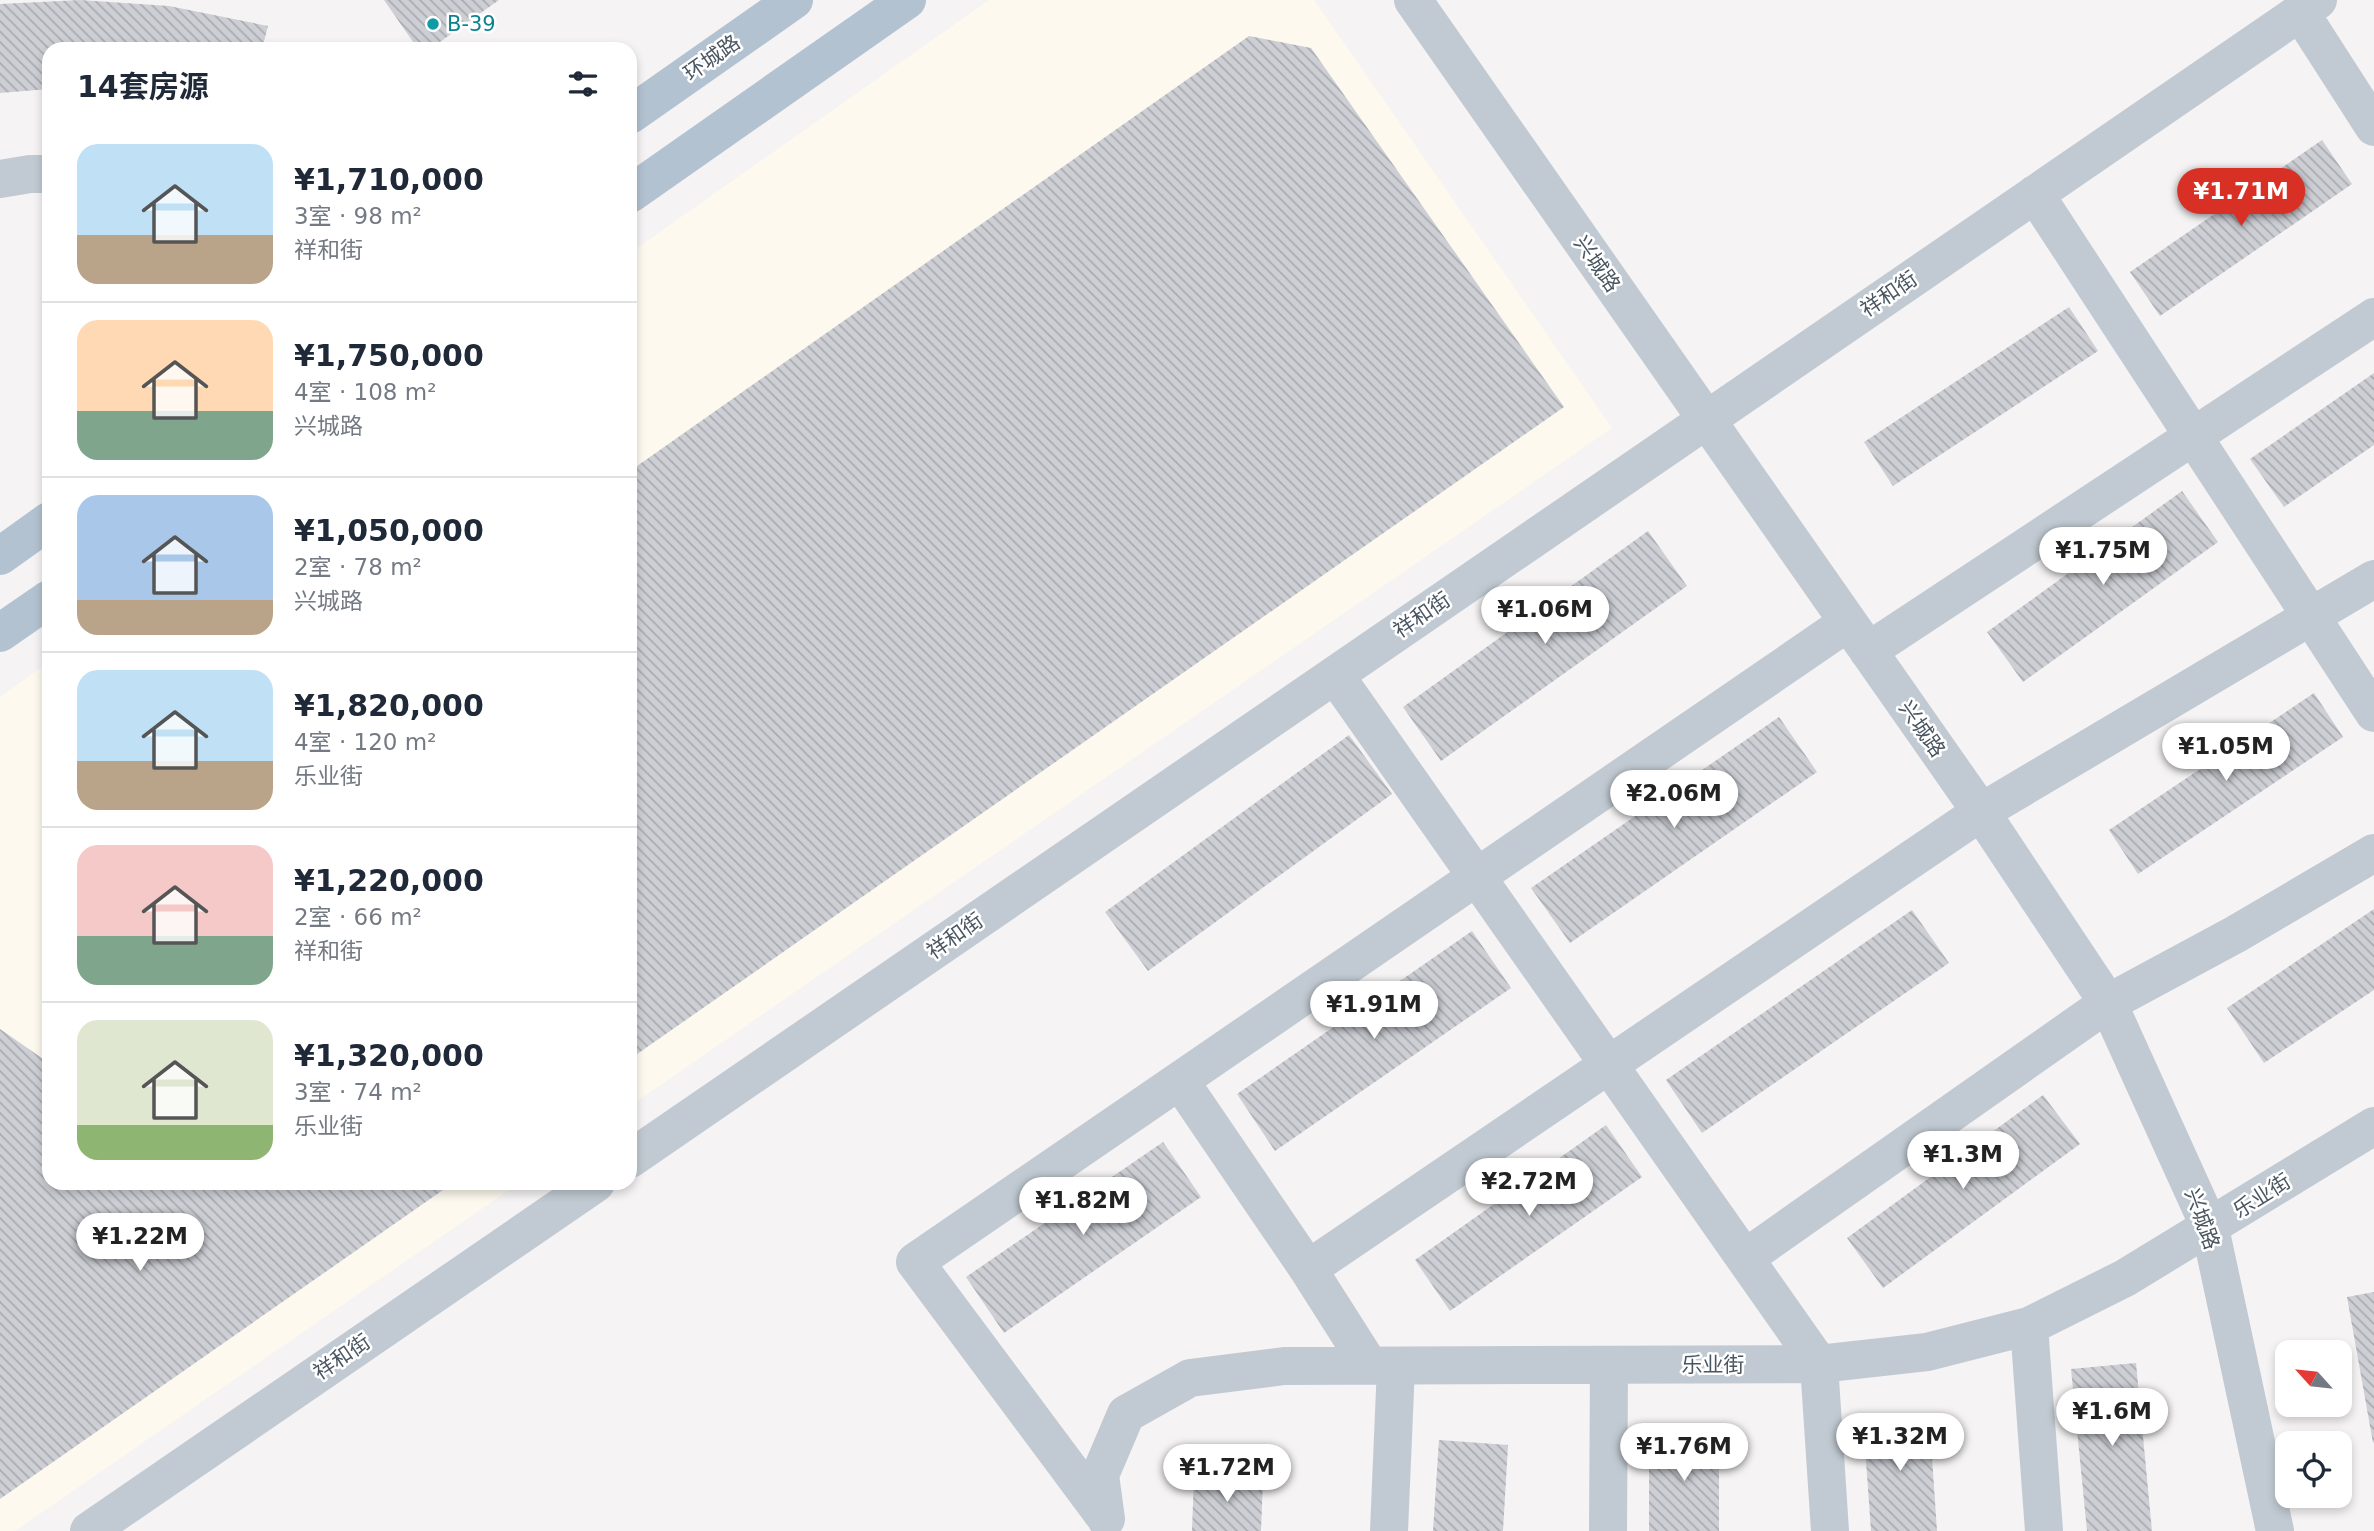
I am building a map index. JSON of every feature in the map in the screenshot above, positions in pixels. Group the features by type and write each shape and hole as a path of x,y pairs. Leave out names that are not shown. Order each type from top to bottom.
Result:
{"main road":[{"name":"环城路","path":"637,110 794,0"},
{"path":"637,189 907,0"},
{"path":"0,555 42,526"},
{"path":"0,633 42,604"}],"street":[{"name":"兴城路","path":"1413,0 1981,812 2108,1003 2210,1228 2275,1531"},
{"name":"祥和街","path":"637,1154 2309,6"},
{"path":"2309,6 2374,127"},
{"path":"0,179 42,174"},
{"path":"2035,194 2374,713"},
{"path":"1106,1524 915,1262 1477,877 1857,637 2193,435 2374,317"},
{"path":"1308,1269 1981,812 2374,579"},
{"path":"1335,675 1819,1364 1830,1531"},
{"path":"1745,1258 2108,1003 2236,934 2374,853"},
{"path":"1180,1081 1308,1269 1382,1366 1389,1531"},
{"name":"乐业街","path":"1106,1524 1100,1475 1126,1414 1190,1378 1284,1366 1819,1364 1927,1352 2029,1326 2125,1278 2374,1126"},
{"name":"祥和街","path":"89,1531 586,1190"},
{"path":"2029,1326 2044,1531"},
{"path":"1608,1531 1609,1365"}],"shaded area":[{"path":"989,0 1314,0 1612,428 637,1101 637,248"},
{"path":"42,667 42,1190 509,1190 15,1531 0,1531 0,697"}],"building":[{"path":"80,0 169,6 268,26 264,42 42,42 42,90 0,93 0,4"},
{"name":"B-39","path":"384,0 499,0 440,42 413,42"},
{"path":"1249,36 1311,48 1564,407 637,1054 637,466"},
{"path":"2322,140 2352,184 2160,316 2130,272"},
{"path":"2069,307 2098,351 1893,486 1864,442"},
{"path":"2374,373 2374,445 2284,507 2250,459"},
{"path":"2182,491 2218,542 2023,682 1987,632"},
{"path":"1648,531 1687,586 1441,761 1403,707"},
{"path":"2314,693 2343,737 2138,874 2109,830"},
{"path":"1779,717 1817,772 1570,943 1531,888"},
{"path":"1349,735 1392,794 1148,971 1105,912"},
{"path":"2374,909 2374,990 2264,1063 2227,1008"},
{"path":"1912,910 1949,963 1702,1133 1666,1080"},
{"path":"1472,931 1511,988 1275,1151 1237,1094"},
{"path":"0,1029 42,1058 42,1190 443,1190 0,1499"},
{"path":"2043,1095 2080,1144 1883,1288 1847,1238"},
{"path":"1606,1125 1642,1177 1450,1311 1415,1260"},
{"path":"1163,1142 1201,1197 1004,1333 966,1277"},
{"path":"2374,1292 2374,1442 2373,1443 2347,1297"},
{"path":"2136,1363 2152,1531 2087,1531 2071,1369"},
{"path":"1929,1413 1937,1531 1871,1531 1863,1418"},
{"path":"1649,1435 1719,1435 1719,1531 1649,1531"},
{"path":"1439,1440 1508,1445 1503,1531 1433,1531"},
{"path":"1194,1476 1263,1479 1261,1531 1192,1531"}],"place":[{"name":"B-39","path":"433,24"}]}
